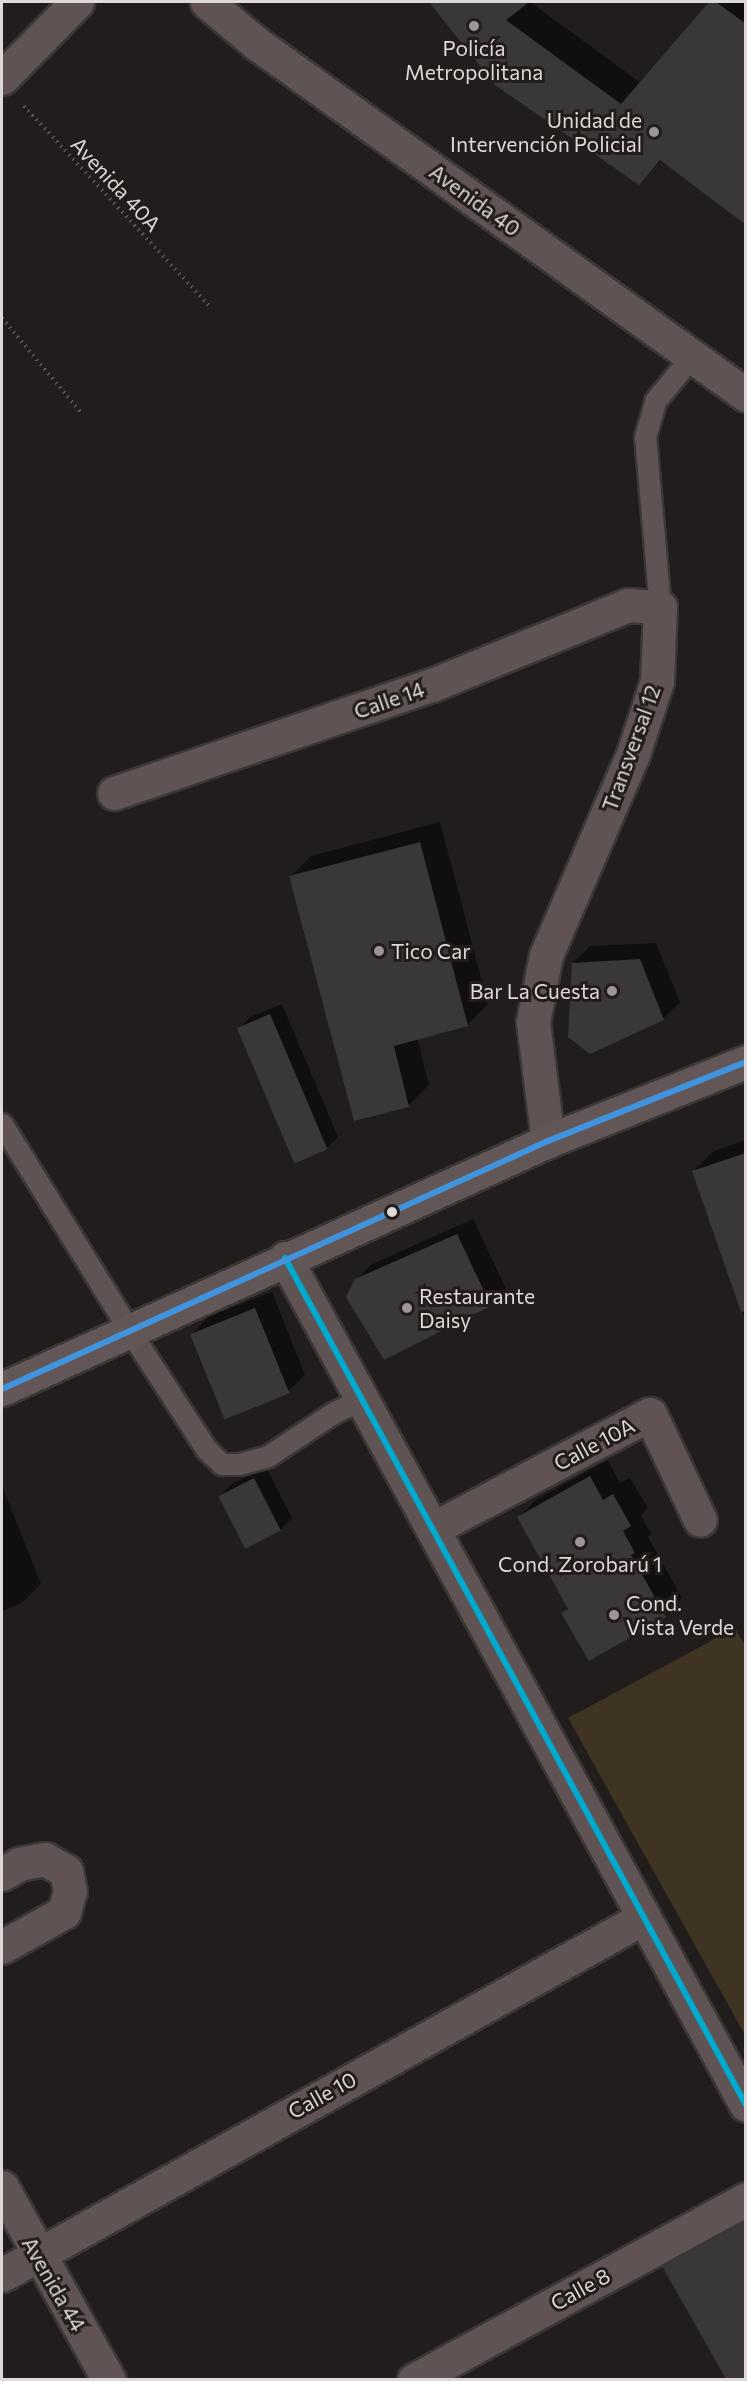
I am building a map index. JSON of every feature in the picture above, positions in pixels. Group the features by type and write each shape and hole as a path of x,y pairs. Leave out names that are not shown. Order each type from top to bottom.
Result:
{"main road":[{"path":"2,1389 285,1258 548,1141 746,1062"}],"street":[{"path":"9,88 77,2"},
{"name":"Avenida 40","path":"207,2 256,43 746,395"},
{"name":"Calle 14","path":"114,793 432,685 628,605 660,607"},
{"name":"Transversal 12","path":"548,1141 533,1022 546,955 633,754 657,681 660,607"},
{"path":"285,1258 746,2105"},
{"name":"Calle 10A","path":"434,1528 650,1414 700,1520"},
{"path":"2,1874 19,1864 45,1859 66,1870 70,1891 64,1912 2,1947"},
{"name":"Calle 10","path":"2,2275 36,2254 643,1918"},
{"name":"Avenida 44","path":"2,2187 36,2254 109,2379"},
{"name":"Calle 8","path":"414,2379 746,2199"}],"lane":[{"name":"Transversal 12","path":"660,607 645,437 655,401 692,356"},
{"path":"2,1124 129,1330 207,1449 222,1464 239,1464 268,1456 333,1413 362,1399"}],"path":[{"name":"Avenida 40A","path":"9,88 209,306"},
{"path":"2,318 83,415"}],"shaded area":[{"path":"735,1628 746,1647 745,2035 568,1718"}],"building":[{"name":"Unidad de Intervención Policial","path":"429,2 529,2 506,20 621,104 709,2 716,2 746,24 746,225 660,160 639,185 495,85"},
{"name":"Tico Car","path":"420,842 468,1026 394,1046 409,1107 354,1121 289,876"},
{"name":"Bar La Cuesta","path":"640,959 664,1020 590,1054 568,1037 572,963"},
{"path":"270,1014 327,1149 294,1163 237,1028"},
{"path":"746,1153 746,1311 741,1312 692,1171"},
{"name":"Restaurante Daisy","path":"457,1234 491,1306 384,1360 346,1297 355,1279"},
{"path":"255,1308 289,1393 225,1420 190,1334"},
{"path":"590,1476 603,1500 613,1494 631,1526 623,1531 635,1553 631,1555 666,1617 589,1661 561,1613 568,1609 517,1517"},
{"path":"254,1478 281,1531 245,1549 218,1496"},
{"path":"746,2221 746,2379 726,2379 662,2266"}],"transit line":[{"path":"2,1389 548,1141 746,1062"},
{"path":"285,1258 746,2105"}],"place":[{"name":"Policía Metropolitana","path":"474,26"},
{"name":"Unidad de Intervención Policial","path":"654,132"},
{"name":"Tico Car","path":"379,951"},
{"name":"Bar La Cuesta","path":"612,991"},
{"name":"Restaurante Daisy","path":"407,1308"},
{"name":"Cond. Zorobarú 1","path":"580,1542"},
{"name":"Cond. Vista Verde","path":"614,1615"}]}
